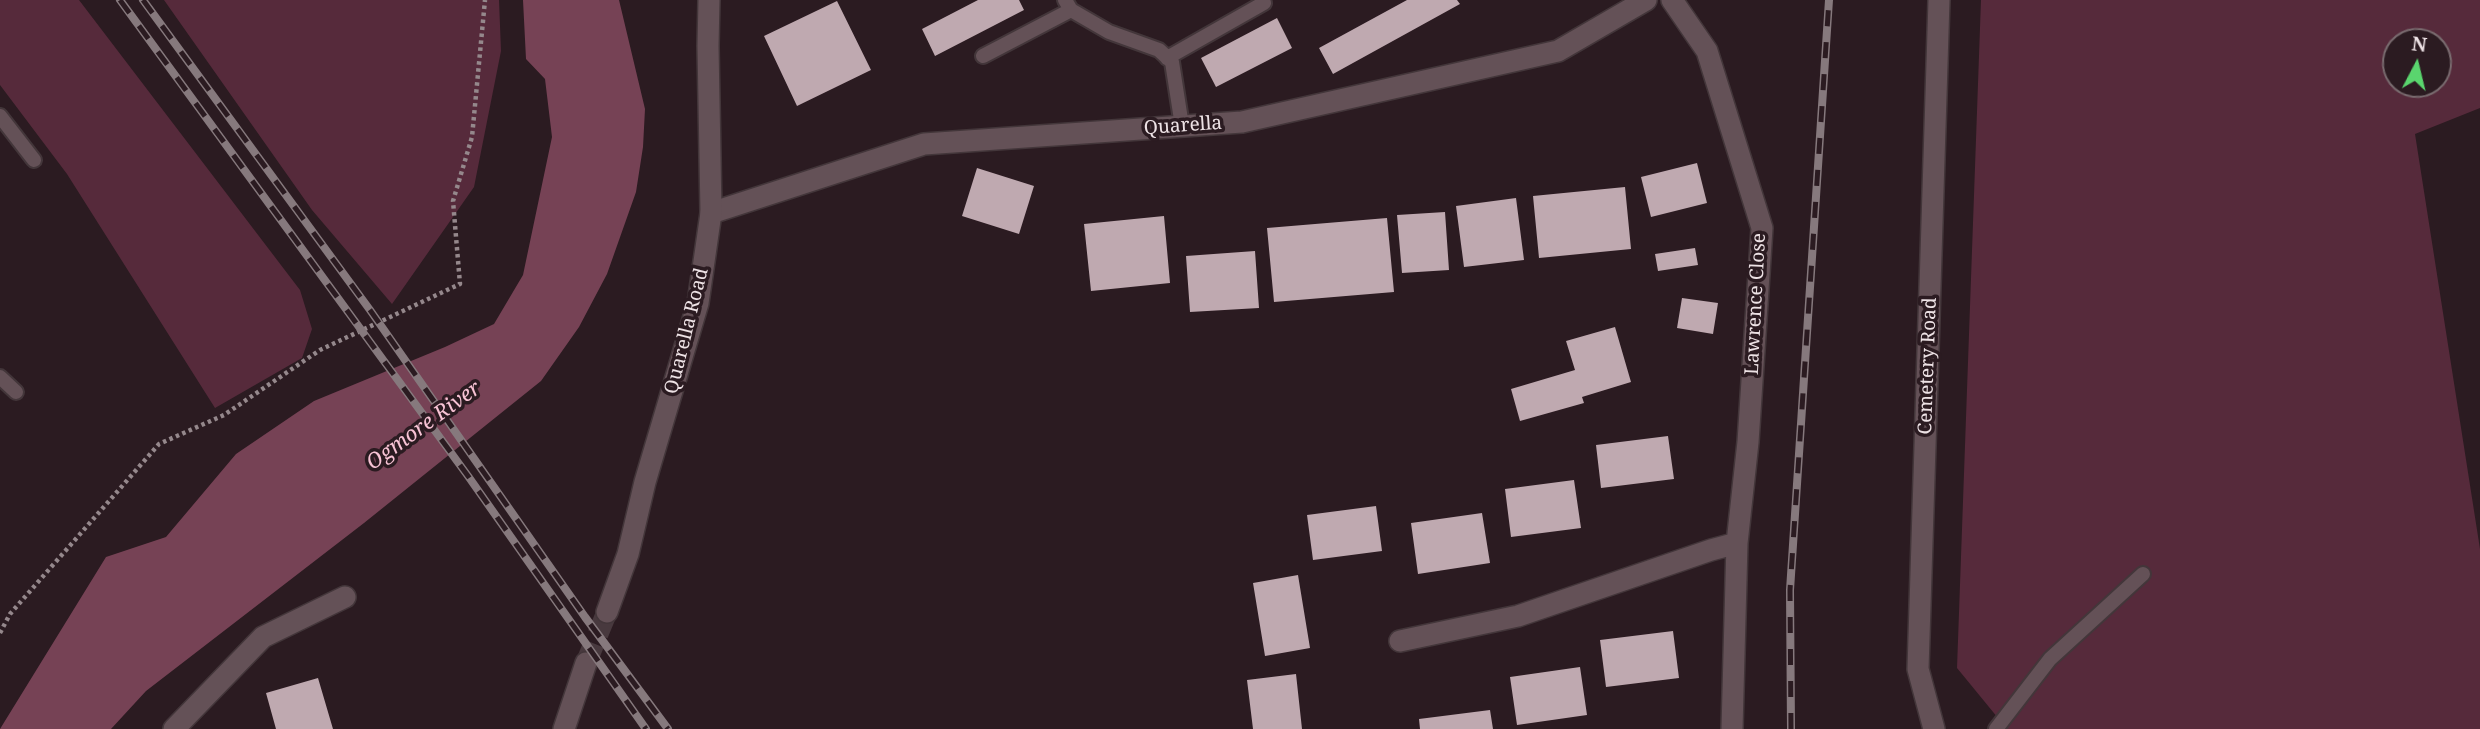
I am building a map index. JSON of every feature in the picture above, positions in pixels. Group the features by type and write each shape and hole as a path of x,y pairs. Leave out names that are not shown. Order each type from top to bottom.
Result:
{"street":[{"name":"Quarella Road","path":"607,612 628,554 645,482 698,303 711,213 709,0"},
{"name":"Quarella","path":"711,213 923,144 1242,122 1558,51 1646,0"},
{"name":"Lawrence Close","path":"1672,0 1707,51 1762,228 1748,442 1737,543 1732,729"},
{"name":"Cemetery Road","path":"1934,729 1917,669 1939,0"},
{"path":"1400,641 1518,616 1737,543"},
{"path":"174,729 263,637 345,597"},
{"path":"564,729 586,663"}],"lane":[{"path":"1167,58 1264,3"},
{"path":"983,56 1068,5 1109,32 1158,50 1172,62 1182,126"},
{"path":"0,116 34,160"},
{"path":"0,377 16,392"},
{"path":"1996,729 2050,659 2143,574"}],"path":[{"path":"0,633 10,614 159,444 224,415 320,350 460,284 453,201 472,137 485,0"}],"shaded area":[{"path":"0,0 79,0 300,290 312,329 302,358 215,408 67,174 0,85"},
{"path":"164,0 499,0 501,51 474,187 392,304 312,210"},
{"path":"1981,0 2480,0 2480,108 2415,134 2480,549 2480,729 2007,729 1957,668"}],"water":[{"name":"Ogmore River","path":"523,0 619,0 645,109 643,147 636,192 607,274 579,327 541,381 364,523 146,691 111,729 0,729 106,557 166,537 236,454 314,401 494,324 523,275 552,137 545,79 526,59"}],"building":[{"path":"978,0 1019,0 1024,10 935,56 922,29"},
{"path":"1407,0 1457,0 1460,4 1333,74 1319,48"},
{"path":"837,1 871,70 797,106 764,36"},
{"path":"1277,18 1292,48 1216,87 1201,58"},
{"path":"1697,163 1707,203 1651,217 1641,177"},
{"path":"977,168 1034,186 1019,234 962,216"},
{"path":"1625,187 1631,249 1539,258 1533,196"},
{"path":"1516,198 1524,260 1464,267 1456,206"},
{"path":"1445,212 1449,270 1402,273 1397,215"},
{"path":"1164,216 1170,283 1091,291 1084,224"},
{"path":"1387,218 1394,292 1274,302 1267,228"},
{"path":"1695,248 1698,265 1658,271 1655,254"},
{"path":"1255,251 1259,308 1190,312 1186,256"},
{"path":"1682,298 1718,303 1713,334 1677,328"},
{"path":"1615,327 1631,382 1582,397 1584,403 1520,421 1511,389 1575,370 1566,341"},
{"path":"1668,436 1674,479 1601,488 1596,445"},
{"path":"1574,480 1581,528 1511,537 1505,489"},
{"path":"1376,506 1382,551 1313,560 1307,515"},
{"path":"1482,513 1490,563 1418,574 1411,523"},
{"path":"1298,575 1310,648 1265,656 1253,583"},
{"path":"1673,631 1679,678 1606,687 1600,640"},
{"path":"1580,667 1587,715 1517,725 1510,677"},
{"path":"1296,674 1302,729 1253,729 1247,680"},
{"path":"318,678 333,729 276,729 266,693"},
{"path":"1490,710 1493,729 1420,729 1419,719"}],"tunnel":[{"path":"586,663 607,612"}],"railway":[{"path":"120,0 468,476 646,729"},
{"path":"143,0 370,310 585,617 668,729"},
{"path":"1791,729 1790,590 1829,0"}]}
